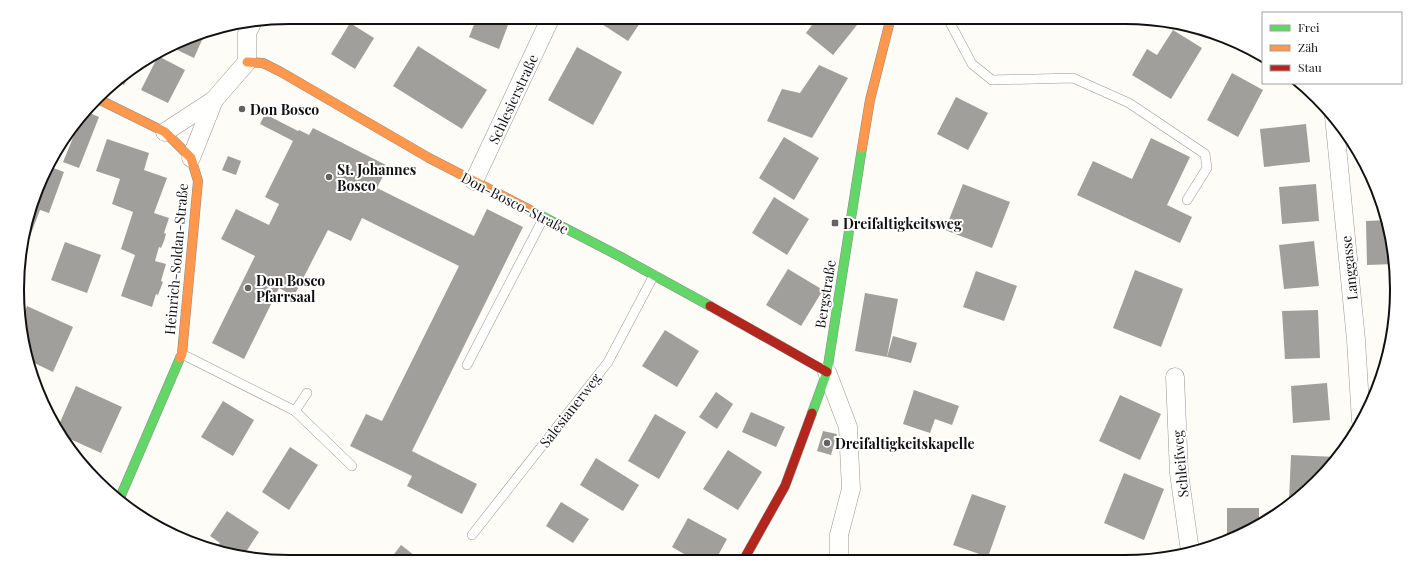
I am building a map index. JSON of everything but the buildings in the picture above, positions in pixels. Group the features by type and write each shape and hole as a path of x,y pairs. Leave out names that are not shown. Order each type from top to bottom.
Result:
{"street":[{"name":"Schlesierstraße","path":"474,182 548,24"},
{"name":"Bergstraße","path":"746,555 785,486 827,372 870,100 889,24"},
{"path":"165,132 214,100 247,62 247,33 250,27"},
{"name":"Don-Bosco-Straße","path":"247,62 263,63 281,72 429,158 654,275 827,372"},
{"path":"191,158 214,100"},
{"name":"Heinrich-Soldan-Straße","path":"103,101 165,132 191,158 198,182 182,354 121,495"},
{"name":"Langgasse","path":"1335,128 1356,340 1360,411"},
{"path":"827,372 848,427 850,489 839,534 839,555"},
{"name":"Schleifweg","path":"1175,377 1179,473 1190,547"}],"lane":[{"path":"951,24 972,64 992,80 1073,78 1129,103 1206,154 1207,168 1187,200"},
{"path":"467,365 544,217"},
{"name":"Salesianerweg","path":"472,535 608,362 654,275"},
{"name":"Heinrich-Soldan-Straße","path":"182,354 295,411 352,466"},
{"path":"295,411 307,393"}],"traffic: fast":[{"path":"812,413 827,372 862,148"},
{"path":"534,212 621,257 710,306"},
{"path":"121,495 180,358"}],"traffic: slow":[{"path":"862,148 870,100 889,24"},
{"path":"247,62 263,63 281,72 429,158 534,212"},
{"path":"103,101 165,132 191,158 198,181 182,354 180,358"}],"traffic: jam":[{"path":"710,306 827,372"},
{"path":"746,555 785,486 812,413"}],"place":[{"name":"Don Bosco","path":"242,109"},
{"name":"St. Johannes Bosco","path":"329,177"},
{"name":"Dreifaltigkeitsweg","path":"835,223"},
{"name":"Don Bosco Pfarrsaal","path":"248,288"},
{"name":"Dreifaltigkeitskapelle","path":"827,443"}]}
